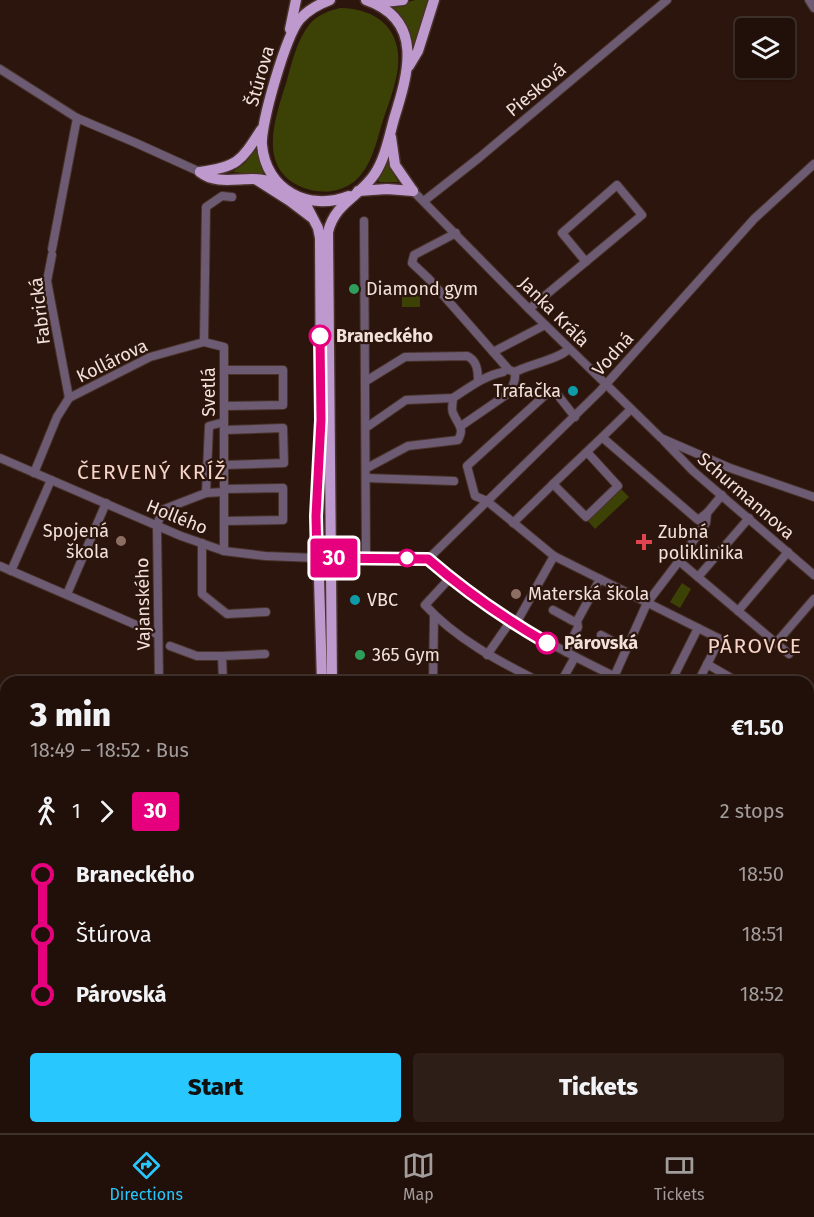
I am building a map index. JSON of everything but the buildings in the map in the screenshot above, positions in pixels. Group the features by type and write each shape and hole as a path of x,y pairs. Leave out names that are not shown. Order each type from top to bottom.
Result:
{"main road":[{"path":"289,37 296,0"},
{"name":"Štúrova","path":"330,0 308,11 298,21 289,37 263,127 261,143 268,169 277,182 292,194 314,202 332,202 355,193 387,189 413,190"},
{"path":"370,2 403,0"},
{"path":"325,676 331,558 328,232 333,218 369,181 378,168 391,131 408,67 418,51 434,0"},
{"path":"370,2 392,16 401,30 407,43 408,67"},
{"path":"200,172 231,166 245,155 263,127"},
{"path":"391,131 395,165 413,190"},
{"path":"200,172 206,177 219,180 256,179 277,182"},
{"path":"256,179 314,219"},
{"name":"Štúrova","path":"303,199 318,228 320,238 321,420 316,516 325,676"},
{"path":"317,558 331,558"}],"street":[{"name":"Piesková","path":"424,201 667,0"},
{"path":"809,0 814,8"},
{"path":"0,69 77,118 200,172"},
{"name":"Fabrická","path":"69,398 47,281 77,118"},
{"name":"Vodná","path":"428,559 575,417 754,219 814,164"},
{"path":"529,309 586,262 642,215 617,185 562,233 586,262"},
{"name":"Janka Kráľa","path":"413,190 529,309 661,438 730,468 814,497"},
{"name":"Svetlá","path":"224,551 224,347 204,342 206,207 222,196 232,197"},
{"path":"364,221 366,558"},
{"path":"456,233 414,255 412,263 429,279 509,370 514,372"},
{"path":"493,352 545,325"},
{"name":"Kollárova","path":"69,398 150,357 204,342"},
{"path":"514,372 569,349"},
{"path":"366,381 405,357 467,356 476,363 478,381"},
{"path":"224,370 283,370 283,405 224,406"},
{"path":"367,427 406,400 453,398 491,374 503,372"},
{"path":"367,468 408,446 458,440 461,430 506,395 514,382 514,372"},
{"path":"575,417 557,394 549,392 467,466 475,496 487,501 554,556 720,639 701,676"},
{"path":"34,473 57,417 69,398"},
{"path":"453,398 452,411 461,430"},
{"path":"513,523 630,410"},
{"path":"206,492 209,426 283,428 284,463 224,465"},
{"path":"603,438 698,520 722,495"},
{"name":"Schurmannova","path":"661,438 693,471 814,575"},
{"path":"553,484 586,517 618,486 587,452"},
{"name":"Hollého","path":"0,458 157,526 224,551 265,556 317,558"},
{"path":"366,478 454,481"},
{"path":"11,571 51,480"},
{"path":"157,526 162,510 206,492 283,488 283,520 224,521"},
{"path":"67,594 106,504"},
{"path":"614,676 647,603 706,523 707,513"},
{"path":"698,577 749,518"},
{"name":"Vajanského","path":"157,526 159,676"},
{"path":"202,543 202,594 227,614 266,612"},
{"path":"738,611 788,552"},
{"path":"487,655 513,623 554,556"},
{"path":"331,558 428,559 450,578 513,623 612,676"},
{"path":"679,561 789,654"},
{"path":"0,566 157,634"},
{"path":"450,578 425,604 434,615 487,655 528,676"},
{"path":"566,652 578,627 577,621 600,579"},
{"path":"776,643 814,599"},
{"path":"553,610 577,621"},
{"path":"433,676 434,615"},
{"path":"674,676 698,628"},
{"path":"601,635 625,648"},
{"path":"170,646 197,656 265,654"},
{"path":"222,656 223,676"},
{"path":"564,676 574,657"},
{"path":"707,664 728,676"}],"green space":[{"path":"415,0 429,0 416,44 412,43 409,33 392,11 393,7"},
{"path":"340,8 365,12 384,23 396,42 398,67 376,144 366,168 355,181 343,188 317,191 304,188 289,179 279,168 274,155 273,140 278,109 301,37 316,19"},
{"path":"254,150 257,151 264,175 233,172 246,162"},
{"path":"387,161 398,182 379,182 378,178"},
{"path":"411,288 420,288 420,307 402,307 402,297 411,297"},
{"path":"620,488 629,497 595,529 587,520"},
{"path":"682,583 691,589 680,608 670,602"}],"bus line":[{"name":"30","path":"320,336 321,420 316,516 317,558 428,559 510,622 547,643"}],"place":[{"name":"Diamond gym","path":"354,289"},
{"name":"Braneckého","path":"320,336"},
{"name":"Trafačka","path":"573,391"},
{"name":"Spojená škola","path":"121,541"},
{"name":"Zubná poliklinika","path":"644,542"},
{"name":"Materská škola","path":"516,594"},
{"name":"VBC","path":"355,600"},
{"name":"Párovská","path":"547,643"},
{"name":"365 Gym","path":"360,655"}],"district":[{"name":"ČERVENÝ KRÍŽ","path":"152,472"},
{"name":"PÁROVCE","path":"755,646"}]}
